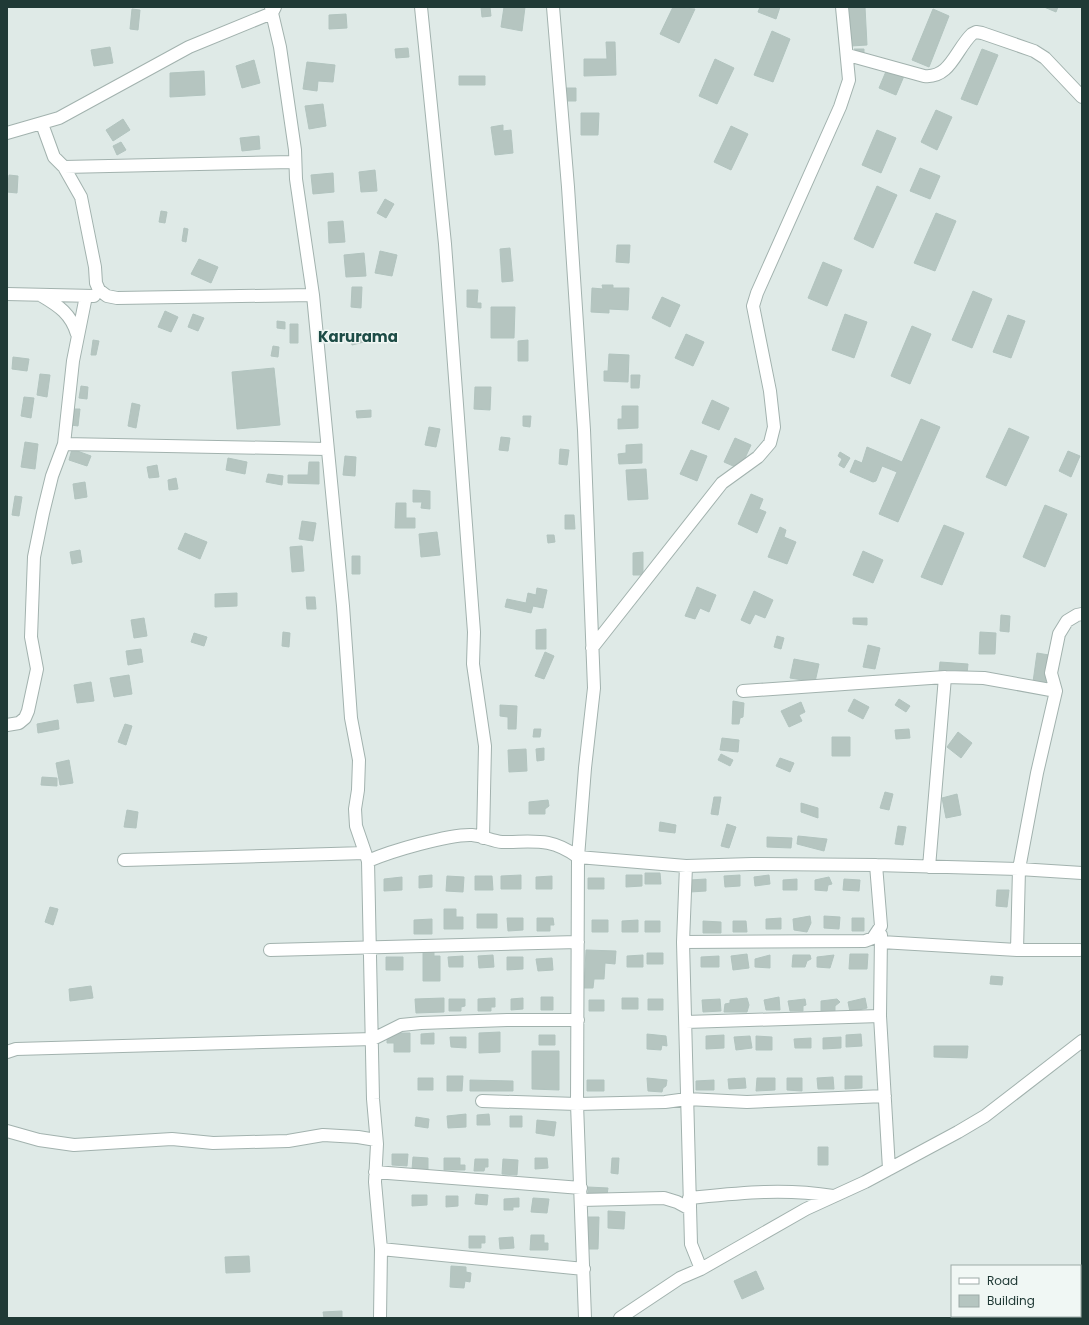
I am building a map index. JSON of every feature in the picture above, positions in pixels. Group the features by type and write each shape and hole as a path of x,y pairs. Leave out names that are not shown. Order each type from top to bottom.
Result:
{"street":[{"path":"421,7 445,244 472,609 473,664 485,746 483,838"},
{"path":"553,7 568,186 584,430 594,688 585,768 578,857 578,1104 585,1318"},
{"path":"592,648 722,483 758,457 770,443 774,427 770,391 753,306 840,107 849,80 848,55 842,7"},
{"path":"7,133 42,124 77,109 189,47 273,9 295,150 294,162 313,295 323,384 327,449 343,606 351,718 359,760 358,790 355,808 356,826 367,857 376,1140 375,1172 381,1250 380,1318"},
{"path":"848,55 924,76 934,76 946,69 967,38 976,32 982,33 1034,51 1046,58 1082,97"},
{"path":"42,124 54,157 64,167 81,198 95,267 96,283 99,290 107,296"},
{"path":"64,167 294,162"},
{"path":"7,294 86,296 313,295"},
{"path":"41,295 61,307 68,314 74,323 77,335"},
{"path":"7,725 19,723 25,718 28,711 37,669 31,636 34,557 50,483 64,444 77,335 86,296"},
{"path":"64,444 327,449"},
{"path":"1017,950 1019,869 1037,773 1056,691 1052,673 1059,634 1068,621 1077,615 1082,614"},
{"path":"743,692 945,677 984,678 1056,691"},
{"path":"929,867 945,677"},
{"path":"124,860 367,857 382,855 431,842 472,835 501,842 550,842 565,847 578,857 686,866 752,864 876,865 1019,869 1082,873"},
{"path":"876,865 881,926 880,1016 889,1169"},
{"path":"686,866 683,942 690,1244 701,1269"},
{"path":"683,942 865,941 873,938 881,926"},
{"path":"270,950 578,942"},
{"path":"881,942 1017,950 1080,950"},
{"path":"686,1022 880,1016"},
{"path":"7,1052 16,1049 372,1039 401,1025 421,1023 507,1020 578,1020"},
{"path":"620,1318 680,1278 701,1269 806,1209 889,1169 985,1116 1082,1041"},
{"path":"482,1101 578,1104 665,1102 687,1099 747,1102 885,1096"},
{"path":"7,1131 39,1140 74,1145 172,1139 213,1143 288,1141 324,1135 376,1140"},
{"path":"375,1172 581,1194 664,1198 690,1204 768,1191 802,1191 833,1196"},
{"path":"381,1250 584,1268"}],"building":[{"path":"481,7 490,7 491,16 482,17"},
{"path":"504,7 525,7 522,31 501,27"},
{"path":"673,7 695,9 679,43 660,34"},
{"path":"760,7 780,7 776,19 758,12"},
{"path":"849,7 865,7 867,45 851,46"},
{"path":"1044,7 1058,7 1056,12"},
{"path":"132,9 140,10 138,30 130,29"},
{"path":"933,9 949,16 929,67 912,60"},
{"path":"346,14 347,28 329,29 329,15"},
{"path":"772,31 790,39 773,82 754,75"},
{"path":"606,42 615,42 616,75 584,76 584,59 607,59"},
{"path":"110,47 113,63 94,66 91,50"},
{"path":"408,48 409,57 396,58 395,49"},
{"path":"854,49 864,49 864,54 854,54"},
{"path":"982,49 998,55 977,105 961,99"},
{"path":"715,59 734,68 717,104 699,96"},
{"path":"254,60 260,83 242,88 236,66"},
{"path":"307,62 335,65 333,82 318,81 317,91 303,89"},
{"path":"887,69 904,76 896,95 879,88"},
{"path":"204,71 205,95 170,97 170,73"},
{"path":"459,76 485,76 485,85 459,85"},
{"path":"566,88 576,88 576,101 566,101"},
{"path":"323,104 326,126 309,129 305,106"},
{"path":"936,110 952,117 937,150 921,142"},
{"path":"581,113 599,113 598,135 581,135"},
{"path":"123,119 130,130 113,141 106,130"},
{"path":"503,125 503,131 511,130 513,153 495,155 491,127"},
{"path":"731,126 748,134 731,170 714,162"},
{"path":"877,130 896,138 881,173 862,165"},
{"path":"259,136 260,149 242,151 240,138"},
{"path":"121,142 126,150 117,155 113,146"},
{"path":"920,168 940,176 930,199 910,191"},
{"path":"375,170 377,191 361,192 359,172"},
{"path":"333,173 334,192 313,194 311,175"},
{"path":"9,175 18,176 17,193 7,192"},
{"path":"877,186 897,195 873,248 854,239"},
{"path":"385,199 394,204 386,218 377,213"},
{"path":"161,211 167,212 165,223 159,222"},
{"path":"936,213 956,221 935,271 914,263"},
{"path":"343,221 345,242 329,243 328,222"},
{"path":"184,228 188,229 186,242 182,241"},
{"path":"617,245 630,245 629,263 616,262"},
{"path":"510,248 513,281 502,282 500,249"},
{"path":"380,251 397,255 392,276 375,273"},
{"path":"364,253 366,276 346,277 344,255"},
{"path":"199,259 218,267 211,283 191,274"},
{"path":"823,262 842,270 827,306 808,298"},
{"path":"602,285 613,285 613,288 629,288 628,310 609,309 609,313 591,312 592,288 603,289"},
{"path":"352,287 362,287 361,308 351,307"},
{"path":"467,290 478,290 477,303 481,303 481,308 467,307"},
{"path":"973,291 992,299 972,348 952,340"},
{"path":"662,297 680,305 670,327 652,318"},
{"path":"491,307 515,307 514,338 491,338"},
{"path":"165,311 178,317 171,332 158,327"},
{"path":"193,314 204,318 198,331 188,327"},
{"path":"845,314 867,322 854,358 832,350"},
{"path":"1008,315 1025,321 1011,358 993,352"},
{"path":"277,321 285,322 285,329 277,328"},
{"path":"290,324 298,324 298,343 290,343"},
{"path":"912,326 931,334 910,384 891,376"},
{"path":"362,334 364,342 352,345 350,337"},
{"path":"686,334 704,342 693,366 675,358"},
{"path":"93,340 99,341 96,355 91,355"},
{"path":"528,340 528,361 518,361 518,341"},
{"path":"273,346 279,347 278,357 271,356"},
{"path":"609,354 629,355 628,382 604,381 604,371 608,371"},
{"path":"13,357 29,359 27,371 12,369"},
{"path":"274,368 280,425 237,429 232,372"},
{"path":"40,374 50,375 47,397 37,395"},
{"path":"631,375 640,375 639,388 631,388"},
{"path":"81,386 88,387 87,399 79,398"},
{"path":"475,387 491,387 490,410 474,409"},
{"path":"24,397 34,398 31,418 21,416"},
{"path":"712,400 729,408 719,430 702,423"},
{"path":"132,403 140,405 136,428 128,426"},
{"path":"622,406 638,406 638,428 618,429 618,419 622,419"},
{"path":"74,409 80,409 78,426 71,425"},
{"path":"371,410 371,417 357,418 356,411"},
{"path":"523,416 531,416 530,427 523,426"},
{"path":"921,419 940,427 898,522 879,514 897,472 882,466 876,481 873,482 850,472 855,460 862,463 867,447 902,462"},
{"path":"429,427 440,429 436,447 425,445"},
{"path":"1009,428 1029,437 1006,486 986,477"},
{"path":"501,437 510,438 508,451 499,450"},
{"path":"735,438 751,445 740,469 724,462"},
{"path":"25,442 38,444 35,469 21,467"},
{"path":"642,444 642,463 619,464 618,454 626,453 626,445"},
{"path":"72,449 91,456 87,466 69,460"},
{"path":"560,449 569,450 567,465 559,464"},
{"path":"691,450 707,456 697,481 680,474"},
{"path":"1068,451 1080,456 1071,477 1059,471"},
{"path":"840,452 850,458 844,468 839,465 842,459 838,456"},
{"path":"345,456 356,457 355,476 343,475"},
{"path":"228,458 247,462 245,474 226,470"},
{"path":"309,462 319,462 319,484 288,483 288,475 308,475"},
{"path":"157,465 159,477 149,478 147,467"},
{"path":"646,469 648,499 628,500 626,470"},
{"path":"268,474 283,476 282,485 266,482"},
{"path":"176,478 178,489 169,490 168,480"},
{"path":"85,482 87,497 75,499 73,484"},
{"path":"413,490 430,491 430,509 421,508 422,502 413,502"},
{"path":"751,494 763,499 759,509 766,512 757,533 738,524"},
{"path":"15,496 22,497 19,516 12,515"},
{"path":"396,503 406,503 406,518 415,518 415,528 395,528"},
{"path":"1045,505 1067,514 1045,567 1023,557"},
{"path":"565,515 574,515 575,529 565,529"},
{"path":"302,521 316,523 313,541 299,539"},
{"path":"944,525 964,533 942,585 921,577"},
{"path":"780,527 786,530 784,537 796,542 787,564 768,557"},
{"path":"437,532 440,555 421,557 419,534"},
{"path":"185,533 207,542 200,559 178,549"},
{"path":"547,535 554,535 555,542 548,543"},
{"path":"302,546 304,571 292,572 290,547"},
{"path":"80,550 82,562 72,564 70,552"},
{"path":"863,551 883,560 873,583 853,575"},
{"path":"643,552 643,575 633,575 633,553"},
{"path":"352,556 360,556 360,574 352,574"},
{"path":"697,587 716,595 709,612 700,608 695,619 685,616"},
{"path":"537,588 547,590 543,608 533,606 531,613 505,607 507,599 526,603 528,593 536,595"},
{"path":"754,591 773,600 765,618 755,614 750,624 741,620"},
{"path":"237,593 237,606 215,607 215,594"},
{"path":"306,597 315,597 316,609 307,609"},
{"path":"1001,615 1010,616 1009,632 1000,631"},
{"path":"144,618 147,636 134,638 131,620"},
{"path":"853,618 867,618 867,625 853,624"},
{"path":"546,629 546,649 536,649 536,630"},
{"path":"283,632 290,633 289,647 282,646"},
{"path":"980,632 996,633 995,654 979,654"},
{"path":"194,633 207,637 204,646 191,642"},
{"path":"777,636 784,638 781,649 774,647"},
{"path":"868,645 880,648 875,669 863,667"},
{"path":"141,649 143,662 128,665 126,651"},
{"path":"545,652 554,656 544,679 535,676"},
{"path":"1037,653 1049,655 1045,684 1033,682"},
{"path":"794,659 819,664 815,682 790,678"},
{"path":"940,662 968,664 967,674 939,672"},
{"path":"129,675 132,694 114,697 110,678"},
{"path":"91,682 94,701 77,703 74,685"},
{"path":"854,699 869,707 863,719 848,711"},
{"path":"899,699 910,706 906,712 895,705"},
{"path":"733,701 744,703 743,717 740,718 739,724 732,724"},
{"path":"801,702 805,712 799,715 802,721 789,727 781,711"},
{"path":"500,705 517,706 516,729 508,729 508,717 500,716"},
{"path":"58,720 59,729 38,733 37,724"},
{"path":"125,724 132,726 126,745 118,742"},
{"path":"534,729 541,729 540,737 533,737"},
{"path":"909,729 910,738 896,739 895,730"},
{"path":"958,732 972,743 961,758 947,747"},
{"path":"832,737 850,737 850,756 832,756"},
{"path":"722,738 739,740 738,752 720,750"},
{"path":"544,748 544,760 537,761 536,749"},
{"path":"526,749 527,771 509,772 508,750"},
{"path":"721,754 733,760 730,766 718,760"},
{"path":"780,758 794,763 790,772 776,766"},
{"path":"69,760 73,783 60,785 56,763"},
{"path":"42,777 57,778 57,786 41,785"},
{"path":"885,792 893,794 889,810 880,808"},
{"path":"957,794 961,815 946,818 942,798"},
{"path":"714,797 721,797 718,815 711,814"},
{"path":"548,800 549,806 545,809 545,814 529,814 529,802"},
{"path":"801,803 818,808 818,818 801,812"},
{"path":"127,810 138,812 136,828 124,827"},
{"path":"660,822 676,825 675,833 659,831"},
{"path":"727,824 736,827 729,848 721,846"},
{"path":"898,826 906,827 903,845 895,844"},
{"path":"798,836 827,839 824,851 797,844"},
{"path":"767,837 792,838 791,848 767,847"},
{"path":"645,873 660,873 661,884 645,884"},
{"path":"432,875 432,887 419,888 419,876"},
{"path":"521,875 521,889 501,889 501,876"},
{"path":"626,875 642,875 642,886 626,887"},
{"path":"740,875 740,886 725,887 724,876"},
{"path":"769,875 770,884 755,886 754,877"},
{"path":"447,876 464,877 463,892 446,891"},
{"path":"475,876 492,876 493,890 475,890"},
{"path":"552,876 552,889 536,889 536,877"},
{"path":"402,877 402,890 384,891 384,879"},
{"path":"829,877 832,884 828,885 827,891 815,890 815,880"},
{"path":"588,878 604,878 604,889 588,889"},
{"path":"706,879 706,891 690,892 690,880"},
{"path":"797,879 797,890 783,890 783,880"},
{"path":"844,879 860,880 859,891 843,890"},
{"path":"997,890 1009,890 1007,907 996,906"},
{"path":"50,907 58,909 53,925 45,922"},
{"path":"444,909 456,909 456,917 463,917 463,929 444,929"},
{"path":"477,914 497,914 497,928 477,928"},
{"path":"810,916 811,923 807,932 794,930 793,919"},
{"path":"824,916 840,917 839,929 824,928"},
{"path":"507,918 523,918 523,930 508,931"},
{"path":"537,918 553,918 554,925 550,925 550,931 537,931"},
{"path":"781,918 781,929 766,929 766,919"},
{"path":"852,918 864,918 864,931 852,931"},
{"path":"432,919 432,934 414,934 414,920"},
{"path":"592,920 608,920 608,932 592,932"},
{"path":"638,920 638,932 622,932 622,921"},
{"path":"645,921 660,921 660,932 645,932"},
{"path":"703,921 721,922 721,933 703,933"},
{"path":"733,921 746,921 747,932 733,932"},
{"path":"586,950 616,951 615,964 605,963 604,979 594,979 593,988 584,988"},
{"path":"423,951 434,951 434,956 440,956 440,981 423,981"},
{"path":"647,953 663,953 663,964 647,964"},
{"path":"747,954 749,968 733,970 731,956"},
{"path":"850,954 868,954 867,969 849,969"},
{"path":"493,955 494,967 479,968 478,956"},
{"path":"643,955 643,967 627,967 627,956"},
{"path":"770,955 770,968 755,967 755,959"},
{"path":"793,955 810,955 811,959 807,961 805,967 792,967"},
{"path":"834,955 830,968 817,967 817,957"},
{"path":"463,956 463,967 449,967 448,957"},
{"path":"719,956 719,967 701,967 701,957"},
{"path":"386,957 403,957 403,970 386,970"},
{"path":"507,957 523,957 523,969 507,970"},
{"path":"552,958 553,970 538,971 536,959"},
{"path":"991,976 1003,977 1002,985 990,984"},
{"path":"91,986 93,998 70,1001 69,989"},
{"path":"541,997 553,997 553,1010 541,1010"},
{"path":"779,997 780,1010 766,1010 764,1000"},
{"path":"444,998 444,1012 416,1013 415,999"},
{"path":"495,998 495,1007 491,1007 491,1011 478,1011 478,999"},
{"path":"523,998 523,1009 511,1010 511,999"},
{"path":"622,998 638,998 638,1009 622,1009"},
{"path":"747,998 749,1005 747,1012 724,1012 725,1004 730,1003 730,1000"},
{"path":"865,998 867,1008 850,1012 848,1002"},
{"path":"449,999 465,999 465,1006 461,1007 461,1011 449,1011"},
{"path":"648,999 663,999 663,1010 648,1010"},
{"path":"720,999 721,1011 703,1012 702,1000"},
{"path":"805,999 806,1005 803,1006 803,1011 790,1011 788,1001"},
{"path":"837,999 840,1002 835,1006 835,1013 821,1011 821,1001"},
{"path":"589,1000 604,1000 604,1011 589,1011"},
{"path":"500,1032 500,1052 479,1053 479,1033"},
{"path":"393,1033 410,1033 410,1052 394,1052 394,1043 387,1043 387,1036 393,1036"},
{"path":"434,1033 434,1044 421,1044 421,1034"},
{"path":"647,1034 666,1036 667,1046 662,1045 661,1050 647,1049"},
{"path":"861,1034 862,1046 846,1047 846,1035"},
{"path":"539,1035 555,1035 555,1045 539,1045"},
{"path":"724,1035 724,1048 706,1049 706,1036"},
{"path":"750,1036 752,1048 736,1050 734,1037"},
{"path":"756,1036 772,1037 772,1050 756,1050"},
{"path":"450,1037 466,1037 466,1048 451,1047"},
{"path":"841,1037 841,1048 823,1049 823,1038"},
{"path":"811,1038 811,1048 795,1048 794,1039"},
{"path":"934,1046 968,1046 967,1058 934,1057"},
{"path":"532,1051 559,1051 559,1090 532,1089"},
{"path":"447,1076 463,1076 462,1091 447,1091"},
{"path":"845,1076 862,1076 862,1088 845,1089"},
{"path":"833,1077 834,1089 818,1089 817,1078"},
{"path":"418,1078 433,1078 433,1090 418,1090"},
{"path":"647,1078 667,1080 666,1086 663,1088 662,1092 648,1091"},
{"path":"745,1078 746,1088 729,1089 728,1079"},
{"path":"757,1078 775,1078 775,1090 756,1091"},
{"path":"787,1078 802,1078 802,1091 787,1090"},
{"path":"470,1080 513,1081 513,1091 470,1091"},
{"path":"587,1080 604,1080 604,1091 587,1091"},
{"path":"714,1080 714,1090 696,1090 696,1081"},
{"path":"466,1114 466,1127 448,1128 447,1116"},
{"path":"489,1114 490,1125 477,1125 477,1115"},
{"path":"510,1116 522,1116 522,1127 510,1127"},
{"path":"416,1117 429,1119 428,1128 415,1126"},
{"path":"537,1120 556,1122 554,1136 536,1133"},
{"path":"818,1147 828,1147 828,1165 818,1165"},
{"path":"392,1154 408,1154 407,1166 392,1165"},
{"path":"413,1157 428,1158 428,1170 412,1170"},
{"path":"444,1158 460,1158 460,1165 465,1165 465,1170 444,1170"},
{"path":"535,1158 547,1158 548,1168 535,1169"},
{"path":"612,1158 619,1158 618,1174 611,1173"},
{"path":"475,1159 488,1159 488,1167 485,1167 484,1171 474,1171"},
{"path":"503,1159 518,1160 517,1175 502,1174"},
{"path":"588,1187 608,1188 607,1195 588,1194"},
{"path":"476,1194 488,1195 487,1205 475,1204"},
{"path":"412,1195 427,1195 427,1205 412,1206"},
{"path":"446,1196 458,1196 458,1206 446,1207"},
{"path":"519,1198 519,1207 513,1207 513,1210 504,1210 504,1199"},
{"path":"533,1198 549,1199 547,1213 531,1212"},
{"path":"608,1211 625,1212 624,1229 608,1228"},
{"path":"588,1217 599,1217 598,1249 587,1249"},
{"path":"531,1235 544,1235 544,1243 548,1243 548,1250 530,1250"},
{"path":"469,1236 485,1236 485,1243 481,1243 481,1248 469,1248"},
{"path":"513,1237 514,1248 500,1249 499,1238"},
{"path":"249,1256 250,1272 226,1273 225,1257"},
{"path":"451,1266 466,1267 466,1272 471,1273 470,1282 465,1281 464,1288 450,1287"},
{"path":"756,1271 764,1289 742,1299 734,1281"},
{"path":"342,1311 342,1318 324,1318 323,1312"}],"district":[{"name":"Karurama","path":"358,336"}]}
